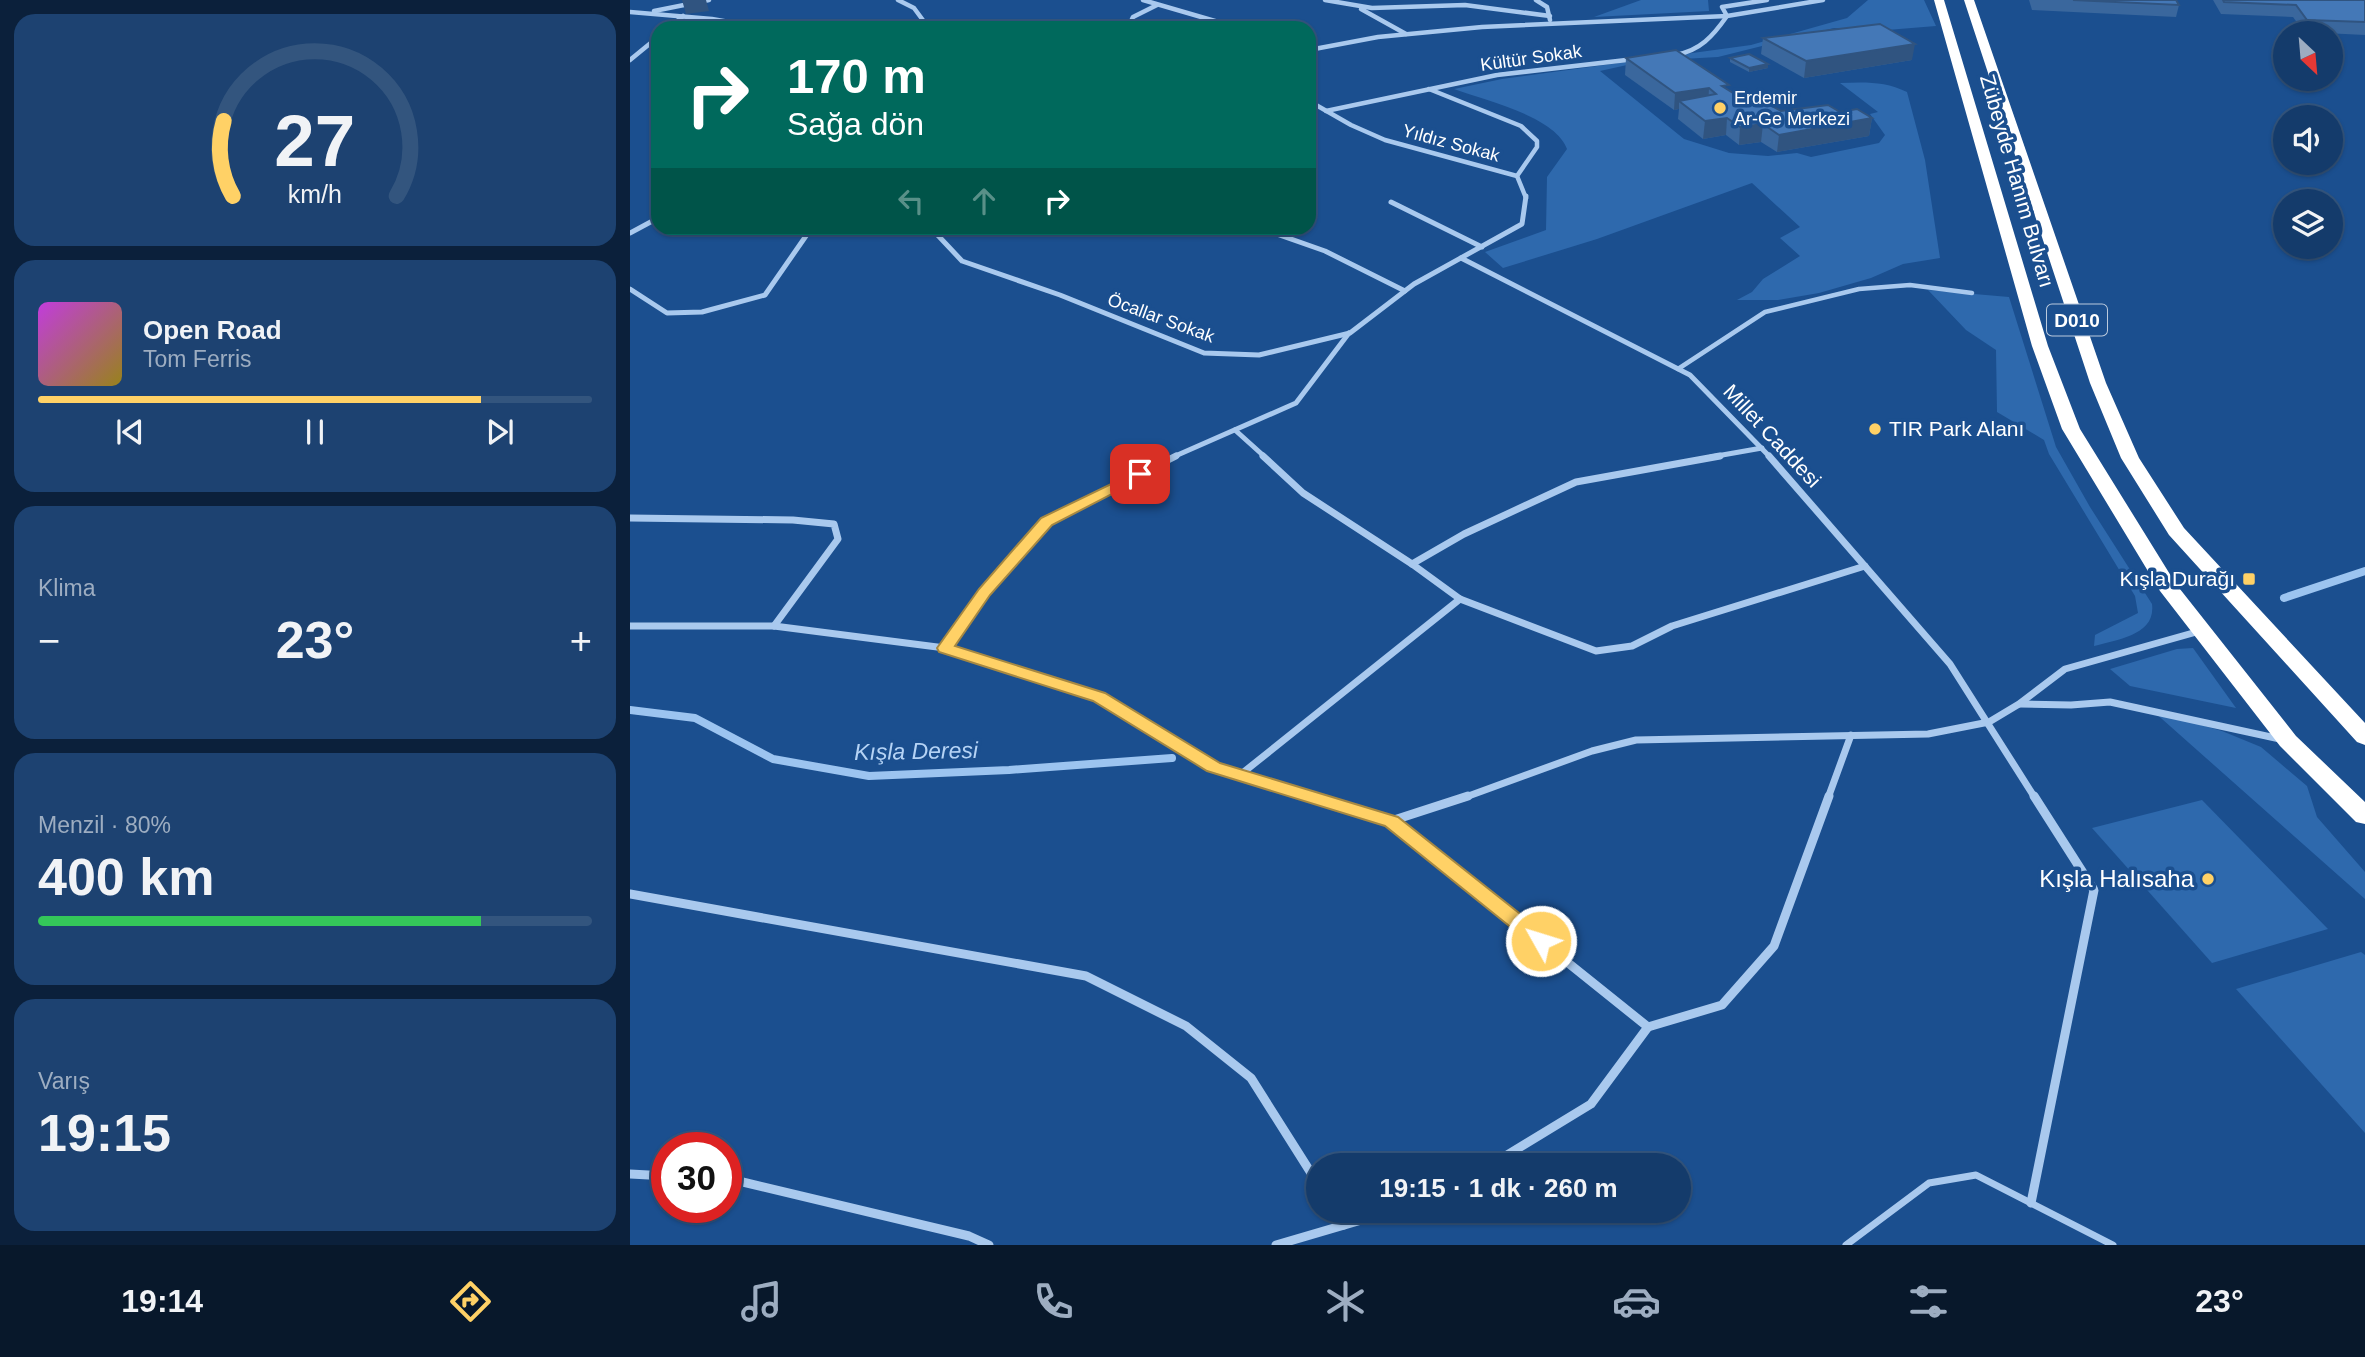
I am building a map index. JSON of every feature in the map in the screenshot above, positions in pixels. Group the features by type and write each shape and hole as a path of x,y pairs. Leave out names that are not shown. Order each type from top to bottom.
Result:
{"highway":[{"name":"Zübeyde Hanım Bulvarı","path":"1939,0 2040,346 2071,429 2167,587 2288,741 2365,816"},
{"name":"Zübeyde Hanım Bulvarı","path":"1969,0 2098,383 2130,458 2176,531 2365,737"}],"street":[{"path":"646,12 709,0"},
{"path":"898,0 910,4 924,21"},
{"path":"1143,0 1214,21"},
{"path":"1325,0 1343,7 1362,9 1454,4 1550,16"},
{"path":"1536,0 1546,6 1550,16 1549,24"},
{"path":"1727,16 1722,7 1767,0"},
{"path":"1316,49 1407,34 1727,16 1823,0"},
{"path":"1131,21 1133,17 1157,5"},
{"path":"1362,9 1407,34"},
{"path":"630,12 717,21"},
{"path":"677,21 683,16"},
{"path":"1672,55 1685,54 1710,42 1727,16"},
{"path":"630,60 651,43"},
{"name":"Kültür Sokak","path":"1326,112 1497,75 1645,58"},
{"path":"1429,89 1521,126 1537,141 1537,148 1517,176"},
{"name":"Yıldız Sokak","path":"1316,106 1394,143 1485,165 1517,176 1526,196 1522,224 1461,258"},
{"path":"1391,202 1482,247"},
{"path":"630,233 651,222"},
{"path":"630,289 667,313 702,312 765,295 807,235"},
{"name":"Öcallar Sokak","path":"938,235 962,261 1060,295 1205,353 1259,355 1350,333 1405,291 1461,258"},
{"path":"1279,235 1325,251 1405,291"},
{"name":"Millet Caddesi","path":"1461,258 1690,375 1762,448 1950,664 2094,890 2031,1203"},
{"path":"945,648 985,592 1046,522 1187,450 1296,403 1350,333"},
{"path":"1234,430 1303,492 1460,599 1596,651 1632,646 1672,626 1865,566"},
{"path":"1412,564 1464,534 1576,482 1762,448"},
{"path":"630,518 793,520 834,524 838,539 774,625"},
{"path":"1240,775 1460,599"},
{"path":"630,626 774,625 945,648 1099,697 1214,767 1391,821 1648,1027"},
{"path":"1391,821 1507,784 1592,751 1636,740 1928,734 1989,722 2019,704 2065,669 2201,631"},
{"path":"2019,704 2071,705 2110,702 2288,741"},
{"path":"1510,1153 1591,1104 1648,1027 1722,1005 1774,946 1851,735"},
{"path":"630,894 1086,976 1186,1026 1251,1078 1306,1165"},
{"path":"630,1174 651,1175"},
{"path":"742,1182 969,1236 989,1245"},
{"path":"1276,1245 1351,1223"}],"lane":[{"path":"1678,369 1765,312 1859,289 1910,285 1972,293"},
{"path":"1846,1245 1929,1183 1976,1175 2113,1245"}],"shaded area":[{"path":"1641,0 1708,0 1709,11 1594,17"},
{"path":"1868,0 1924,0 1936,26 1887,30 1834,28 1718,57 1645,61 1600,71 1684,139 1729,153 1768,156 1797,153 1811,157 1879,143 1885,135 1870,114 1878,112 1840,83 1882,84 1907,92 1925,160 1940,258 1903,264 1871,278 1819,293 1778,300 1737,300 1752,292 1763,279 1800,256 1780,238 1800,227 1752,183 1597,239 1503,268 1485,252 1546,230 1547,177 1567,149 1560,137 1549,127 1534,119 1454,89 1502,79 1751,45 1847,18"},
{"path":"1928,290 2009,297 2056,447 2090,507 2152,604 2148,623 2134,634 2094,646 2095,635 2138,613 2135,596 2049,454 2044,440 1997,412 1996,350 1966,330"},
{"path":"2193,648 2236,708 2130,686 2110,669 2177,649"},
{"path":"2153,711 2222,731 2261,747 2307,786 2317,817 2365,872 2365,899"},
{"name":"Kışla Halısaha","path":"2202,800 2328,929 2212,963 2092,828"},
{"path":"2361,952 2365,955 2365,1133 2236,989"}],"building":[{"path":"2073,0 2176,0 2179,5"},
{"path":"2223,0 2365,0 2365,22 2307,20 2296,5"},
{"path":"1880,24 1915,44 1806,61 1763,38"},
{"path":"1676,50 1729,85 1722,86 1733,93 1742,90 1781,111 1828,105 1840,112 1857,109 1872,118 1779,135 1763,124 1740,127 1727,118 1705,121 1679,101 1716,94 1709,88 1675,93 1626,58"},
{"path":"1749,54 1768,64 1749,68 1730,58"}],"waterway":[{"name":"Kışla Deresi","path":"2284,598 2365,571"},
{"name":"Kışla Deresi","path":"630,710 695,718 773,759 869,776 1009,770 1172,758"}],"place":[{"name":"Erdemir Ar-Ge Merkezi","path":"1720,108"},
{"name":"TIR Park Alanı","path":"1875,429"},
{"name":"Kışla Durağı","path":"2249,579"},
{"name":"Kışla Halısaha","path":"2208,879"}],"route":[{"path":"1140,474 1046,522 985,592 945,648 1099,697 1214,767 1391,821 1541,941"}]}
